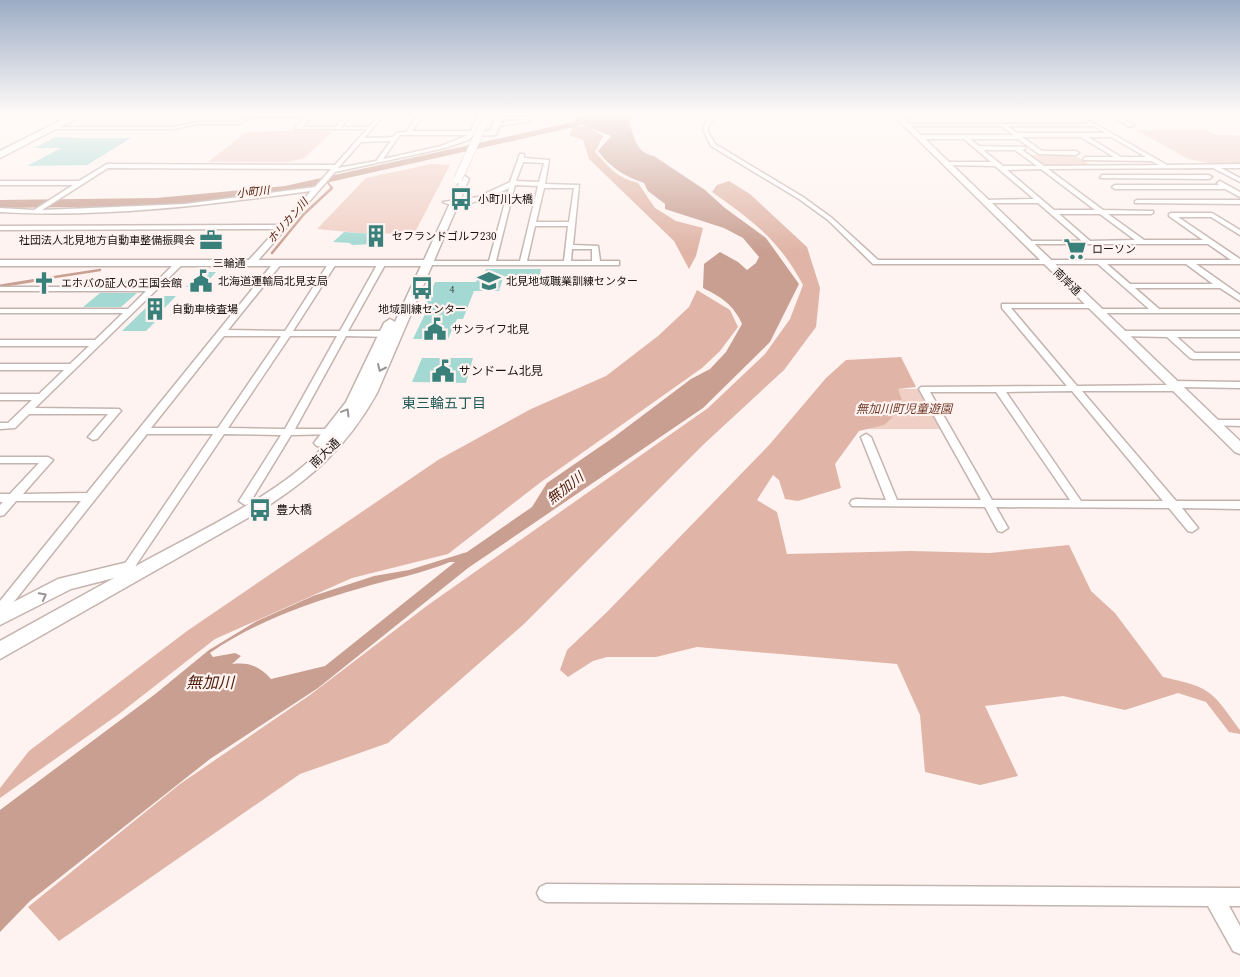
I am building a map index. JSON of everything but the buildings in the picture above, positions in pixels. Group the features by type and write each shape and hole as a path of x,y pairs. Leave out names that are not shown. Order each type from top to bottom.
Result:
{"street":[{"path":"251,263 342,160"},
{"path":"36,211 107,166 333,170 389,160"},
{"name":"南大通","path":"0,637 254,507 287,486 322,458 339,432 370,393 391,334 469,160"},
{"name":"南大通","path":"461,179 473,160"},
{"path":"492,263 520,160"},
{"path":"523,263 547,161 538,160"},
{"path":"737,160 816,208 852,238 876,262 1239,262"},
{"name":"南岸通","path":"942,160 1240,449"},
{"path":"993,160 1089,242"},
{"path":"1032,160 1142,242"},
{"path":"1086,160 1098,168"},
{"path":"1154,160 1168,168"},
{"path":"947,164 1043,168 1191,168 1240,166"},
{"path":"1214,166 1240,180"},
{"path":"1055,212 1151,212 1087,168"},
{"path":"1191,168 1240,195"},
{"path":"1102,177 1208,177"},
{"path":"0,183 80,183"},
{"path":"450,202 462,204 479,199 513,184 577,186 567,263"},
{"path":"1115,187 1226,187"},
{"path":"0,210 36,211 185,206 316,188"},
{"path":"985,202 1042,201"},
{"path":"1137,202 1240,202"},
{"path":"1166,202 1186,215"},
{"path":"1239,262 1171,215 1212,216 1240,233"},
{"path":"533,224 572,224"},
{"path":"0,228 283,227"},
{"path":"1027,243 1209,242"},
{"path":"569,246 596,247 596,263"},
{"path":"1100,262 1157,311"},
{"path":"1188,262 1240,299"},
{"name":"三輪通","path":"0,263 423,263"},
{"path":"0,426 10,426 27,411 180,263"},
{"path":"0,610 278,263"},
{"path":"245,501 288,432 382,263"},
{"path":"423,263 616,263"},
{"path":"0,618 65,584 128,573 332,264"},
{"path":"1128,286 1222,286"},
{"path":"0,289 154,289"},
{"path":"1192,528 1006,306 1157,311 1240,311"},
{"path":"0,311 130,311"},
{"path":"222,333 391,334"},
{"path":"1121,334 1240,334"},
{"path":"1169,334 1194,356 1240,356"},
{"path":"0,343 98,342"},
{"path":"0,367 72,368"},
{"path":"1002,528 924,390 1076,390 1240,385"},
{"path":"1000,390 1078,504"},
{"path":"0,397 41,397"},
{"path":"27,411 116,411 93,437"},
{"path":"1213,423 1240,423"},
{"path":"144,431 339,432"},
{"name":"南大通","path":"0,651 245,501 291,470 339,432"},
{"path":"866,437 893,503"},
{"path":"0,460 48,460 0,512"},
{"path":"0,498 91,497"},
{"path":"856,503 1240,505"},
{"path":"546,894 1240,897"},
{"path":"1213,897 1240,944"}],"green space":[{"path":"211,160 298,160 289,162 208,162"},
{"path":"1034,160 1082,160 1092,166 1043,166"},
{"path":"1191,160 1240,160 1240,163 1209,163"},
{"path":"431,164 450,165 414,234 359,233 317,229 366,178"},
{"name":"無加川町児童遊園","path":"878,389 924,389 946,429 862,429"}],"shaded area":[{"path":"590,160 602,160 619,175 638,183 655,208 676,221 703,228 696,256 689,269 674,241"},
{"path":"729,181 750,194 807,247 820,288 816,327 784,370 704,444 524,624 388,743 300,774 59,941 28,907 180,784 310,695 428,605 708,408 765,354 790,319 803,285 785,256 764,232 712,192 717,185"},
{"path":"697,290 730,310 738,327 720,351 702,368 541,482 448,554 352,578 215,639 119,714 0,798 0,788 29,751 187,631 438,460 531,409 606,376 658,336 689,307"},
{"path":"901,357 916,387 898,389 902,400 891,400 892,418 884,425 859,431 835,464 841,488 798,501 785,499 779,480 773,475 757,500 777,512 787,554 911,551 990,553 1069,545 1091,591 1115,613 1163,677 1192,684 1209,693 1223,706 1240,730 1240,734 1229,732 1206,702 1178,693 1125,710 1063,696 985,706 1018,776 980,785 925,772 920,715 897,664 697,647 656,657 607,657 593,661 568,677 560,670 567,650 607,612 770,444 826,378 846,360"}],"water":[{"name":"無加川","path":"606,160 659,160 705,190 725,208 766,238 799,284 770,342 703,408 468,568 318,688 210,759 30,901 0,932 0,810 154,695 209,650 257,621 313,596 374,576 409,570 467,552 532,507 547,483 614,437 691,379 710,369 726,352 742,324 739,317 726,302 703,288 704,264 720,252 738,262 747,270 756,263 759,257 743,238 724,228 665,209 665,204 648,191 644,183 613,167","holes":["455,562 325,666 271,679 253,666 232,664 241,656 235,653 213,657 210,653 245,632 282,614 341,594"]}],"waterway":[{"name":"小町川","path":"0,204 156,202 285,189 417,160"},
{"name":"ホリカン川","path":"325,179 332,188"},
{"name":"ホリカン川","path":"272,253 304,214 332,188"},
{"name":"ホリカン川","path":"35,280 100,270"},
{"name":"ホリカン川","path":"0,286 43,279"}],"place":[{"name":"小町川大橋","path":"461,199"},
{"name":"セフランドゴルフ230","path":"376,236"},
{"name":"社団法人北見地方自動車整備振興会","path":"211,240"},
{"name":"ローソン","path":"1075,249"},
{"name":"北海道運輸局北見支局","path":"201,281"},
{"name":"北見地域職業訓練センター","path":"489,281"},
{"name":"エホバの証人の王国会館","path":"44,283"},
{"name":"地域訓練センター","path":"422,288"},
{"name":"自動車検査場","path":"155,309"},
{"name":"サンライフ北見","path":"435,329"},
{"name":"サンドーム北見","path":"443,371"},
{"name":"豊大橋","path":"260,510"}],"district":[{"name":"東三輪五丁目","path":"444,403"}]}
